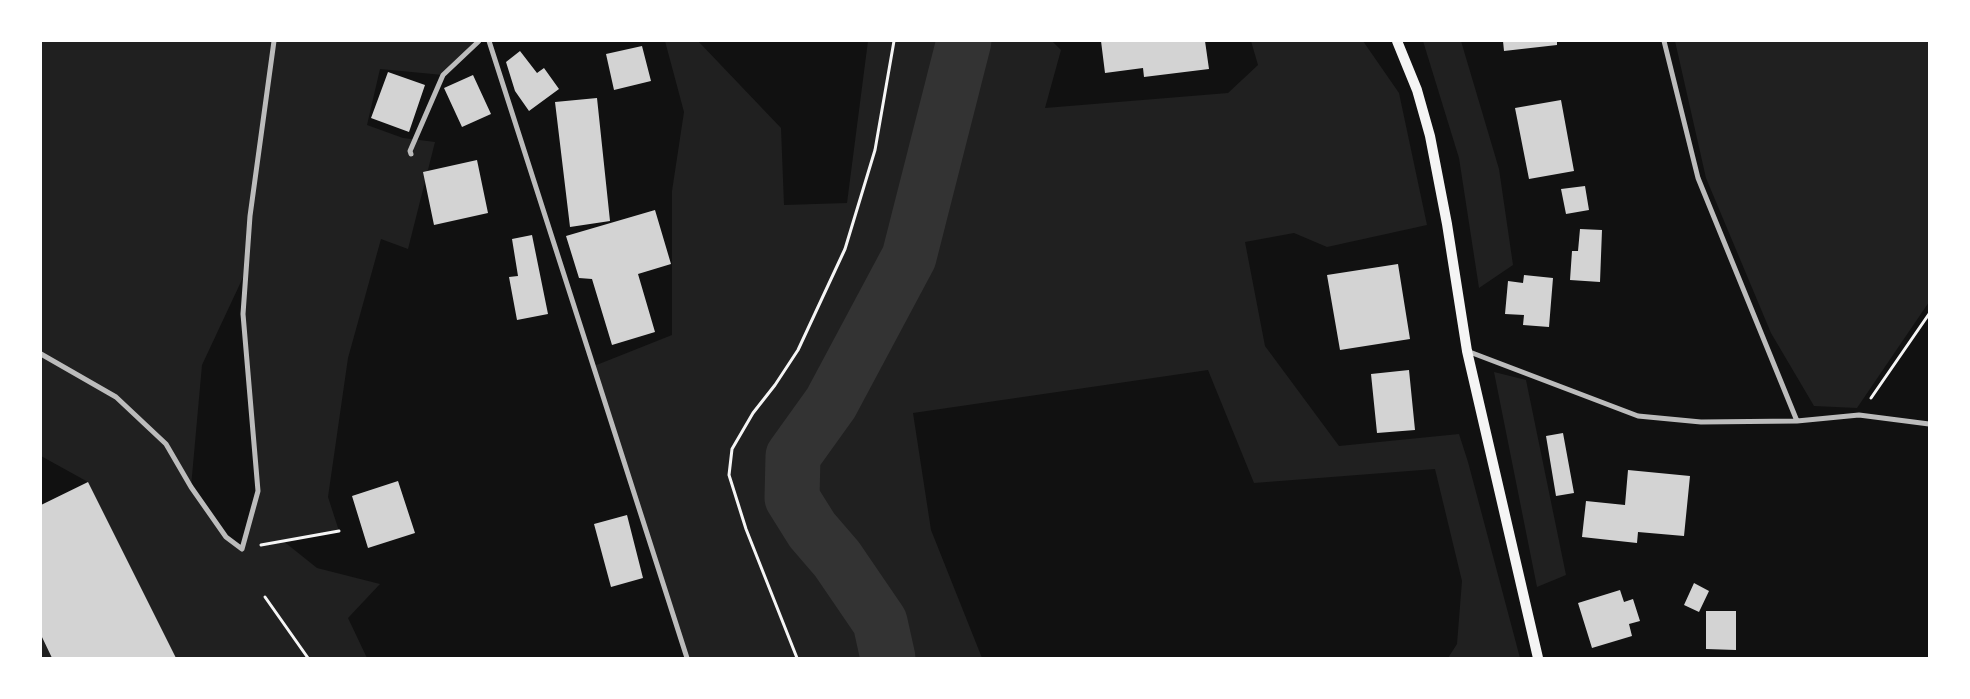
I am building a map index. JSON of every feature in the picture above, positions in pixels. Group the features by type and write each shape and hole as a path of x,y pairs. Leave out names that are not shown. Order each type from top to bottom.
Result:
{"main road":[{"path":"1396,41 1417,90 1430,136 1447,224 1467,351 1538,658"}],"street":[{"path":"41,354 116,397 166,444 191,487 226,537 242,549 258,491 243,314 250,216 274,41"},
{"path":"411,154 410,152 443,75 479,41"},
{"path":"489,41 687,658"},
{"path":"1664,41 1698,178 1797,421"},
{"path":"1467,351 1638,416 1701,422 1797,421 1859,415 1929,424"}],"path":[{"path":"797,658 746,529 729,476 732,449 753,412 775,385 798,350 845,250 875,150 894,41"},
{"path":"1859,415 1929,314"},
{"path":"242,549 282,540 339,531"},
{"path":"265,597 308,658"}],"shaded area":[{"path":"41,41 479,41 443,75 380,69 367,125 403,138 435,142 408,249 381,239 348,358 328,497 339,531 282,540 317,568 380,584 348,618 367,658 176,658 88,482 41,456","holes":["246,271 243,314 258,491 242,549 226,537 191,487 202,365"]},
{"path":"665,41 698,41 781,128 784,205 847,203 868,41 1052,41 1061,50 1045,108 1228,93 1258,65 1251,41 1363,41 1399,93 1427,225 1327,247 1294,233 1245,242 1265,346 1339,446 1459,434 1520,658 1448,658 1457,644 1462,581 1435,469 1254,483 1208,370 913,413 931,530 982,658 687,658 594,366 672,335 672,191 684,112"},
{"path":"1423,41 1461,41 1499,169 1513,265 1479,288 1459,158"},
{"path":"1675,41 1929,41 1929,302 1857,408 1814,406 1771,333 1706,178"},
{"path":"1494,372 1526,380 1566,575 1537,587"},
{"path":"41,635 52,658 41,658"}],"building":[{"path":"1101,41 1205,41 1209,69 1144,77 1143,68 1105,73"},
{"path":"1503,41 1557,41 1557,45 1504,51"},
{"path":"642,46 651,81 614,90 606,54"},
{"path":"520,51 537,73 544,68 559,89 529,111 515,91 506,62"},
{"path":"388,72 425,85 409,132 371,118"},
{"path":"473,75 491,114 462,127 444,88"},
{"path":"597,98 610,221 570,227 555,102"},
{"path":"1561,100 1574,171 1529,179 1515,108"},
{"path":"477,160 488,213 434,225 423,172"},
{"path":"1585,186 1589,210 1566,214 1561,189"},
{"path":"655,210 671,264 638,274 655,332 612,345 592,279 579,278 566,236"},
{"path":"1580,229 1602,230 1600,282 1570,280 1572,251 1578,251"},
{"path":"532,235 548,314 517,320 509,277 518,276 512,239"},
{"path":"1398,264 1410,339 1340,350 1327,275"},
{"path":"1524,275 1553,278 1549,327 1523,325 1524,315 1505,314 1508,281 1523,283"},
{"path":"1409,370 1415,430 1377,433 1371,374"},
{"path":"1563,433 1574,493 1556,496 1546,436"},
{"path":"1628,470 1690,476 1684,536 1638,532 1637,543 1582,537 1586,501 1625,505"},
{"path":"398,481 415,533 368,548 352,496"},
{"path":"88,482 176,658 52,658 41,635 41,505"},
{"path":"627,515 643,578 611,587 594,524"},
{"path":"1694,583 1709,591 1699,612 1684,605"},
{"path":"1620,590 1624,602 1633,599 1640,621 1629,624 1632,636 1592,648 1578,603"},
{"path":"1706,611 1736,611 1736,650 1706,649"}],"waterway":[{"path":"888,658 880,622 837,559 812,530 792,498 793,456 831,403 909,257 964,41"}]}
